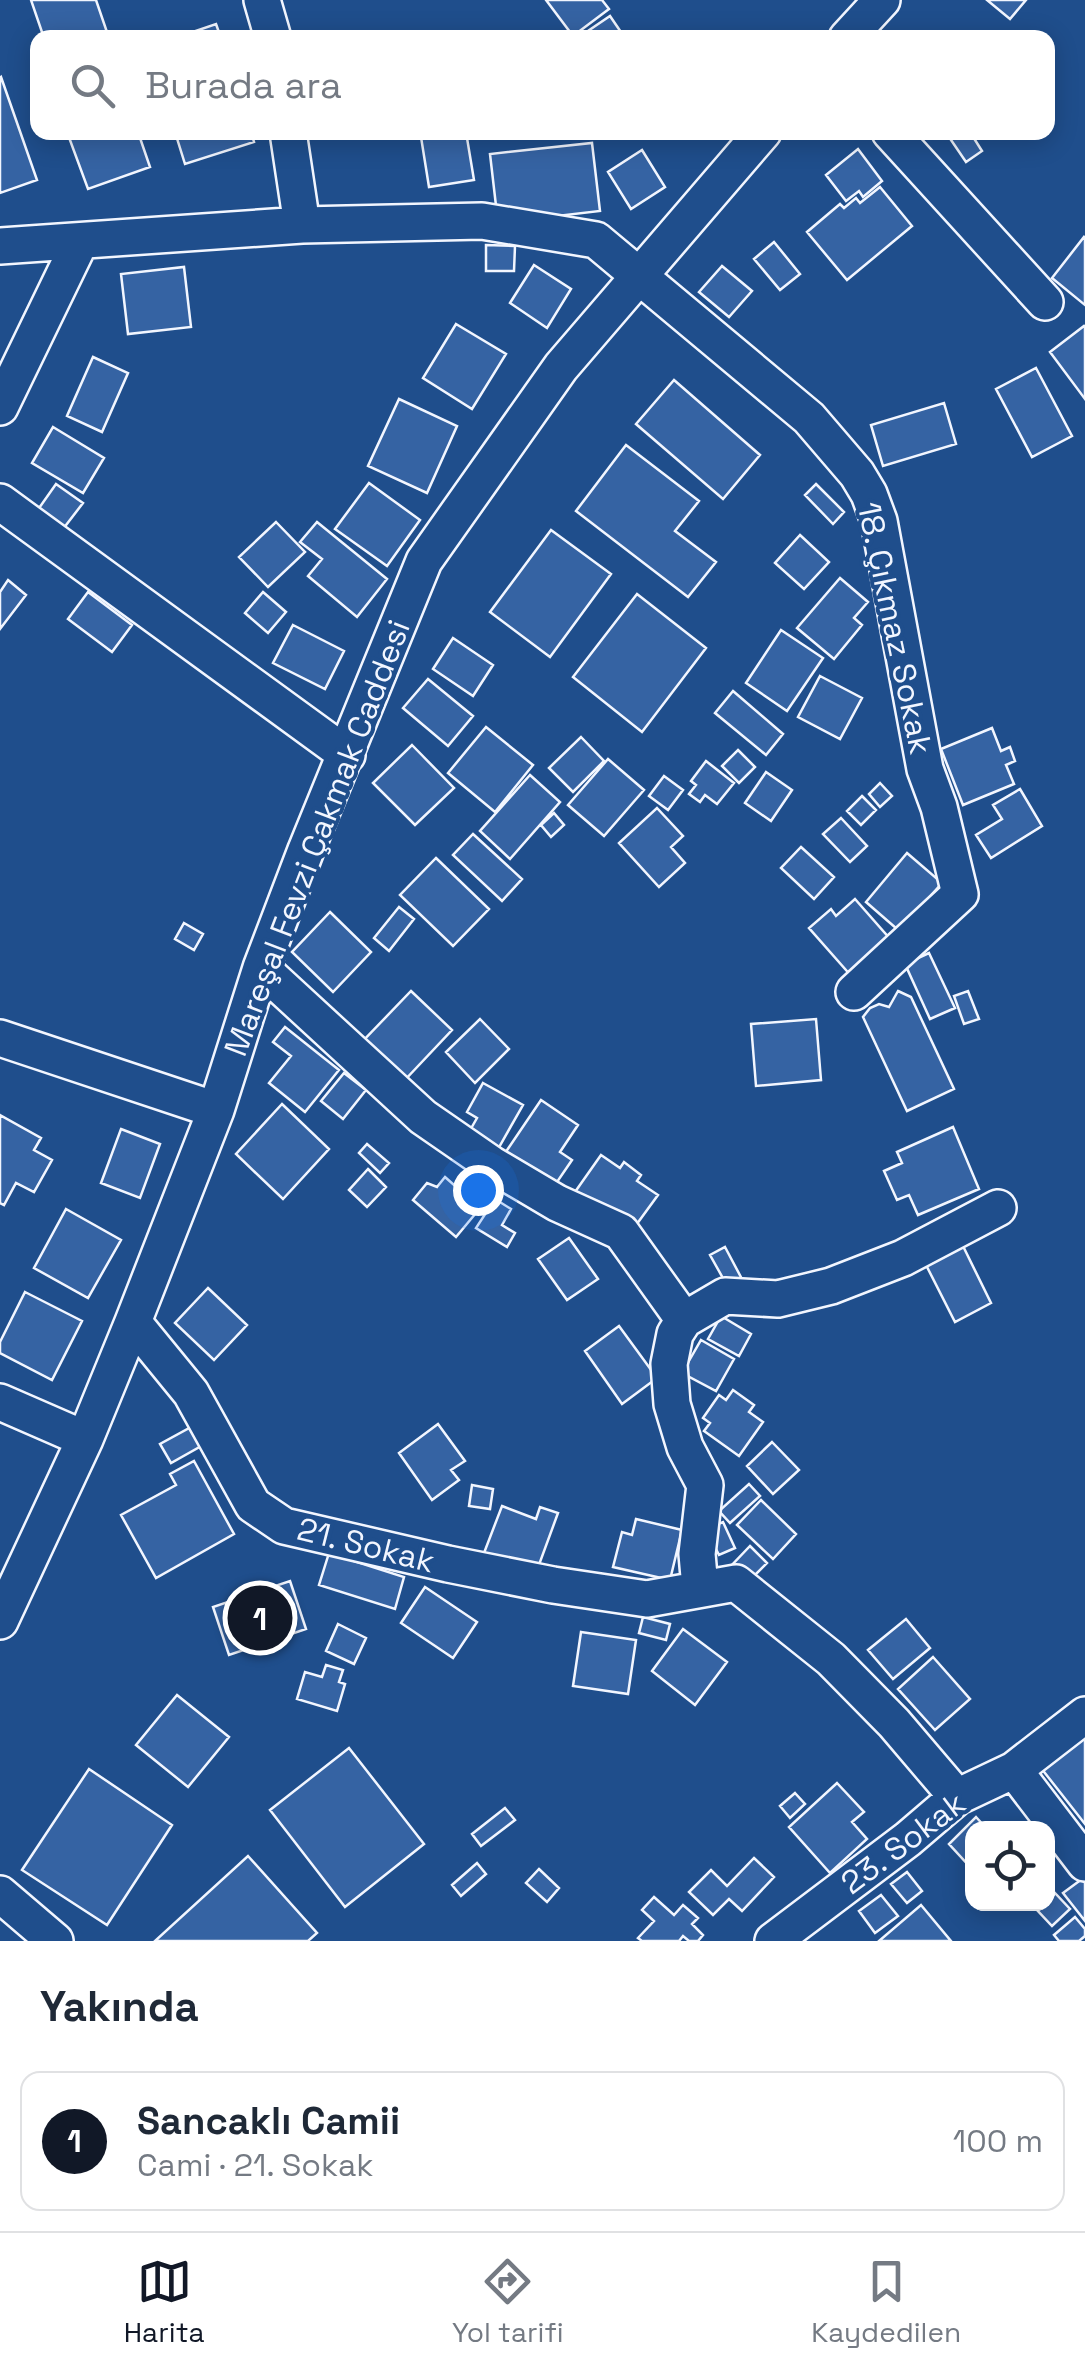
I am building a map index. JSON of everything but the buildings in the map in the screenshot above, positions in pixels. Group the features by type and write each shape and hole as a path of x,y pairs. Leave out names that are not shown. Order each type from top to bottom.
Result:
{"street":[{"path":"262,0 271,30"},
{"path":"854,30 882,0"},
{"path":"289,140 302,225"},
{"name":"Mareşal Fevzi Çakmak Caddesi","path":"0,1620 85,1439 133,1322 216,1110 306,850 424,561 561,367 756,140"},
{"path":"897,140 1045,302"},
{"name":"18. Çıkmaz Sokak","path":"0,246 302,225 482,220 596,240 809,418 870,494 885,552 925,769 939,807 960,894 854,992"},
{"path":"0,408 80,242"},
{"path":"0,502 346,755"},
{"path":"262,968 423,1117 540,1194 621,1232 684,1320"},
{"path":"0,1038 216,1110"},
{"path":"700,1588 697,1554 705,1485 686,1447 672,1404 669,1364 674,1334 684,1320 725,1296 778,1299 831,1286 903,1258 998,1208"},
{"name":"21. Sokak","path":"133,1322 191,1393 253,1505 284,1526 552,1585 648,1599 736,1583 831,1659 894,1723 957,1797"},
{"path":"0,1402 85,1439"},
{"name":"23. Sokak","path":"773,1941 957,1797 1014,1770 1085,1715"},
{"path":"1014,1770 1085,1862"},
{"path":"0,1894 55,1941"}],"place":[{"name":"Sancaklı Camii","path":"260,1618"}]}
